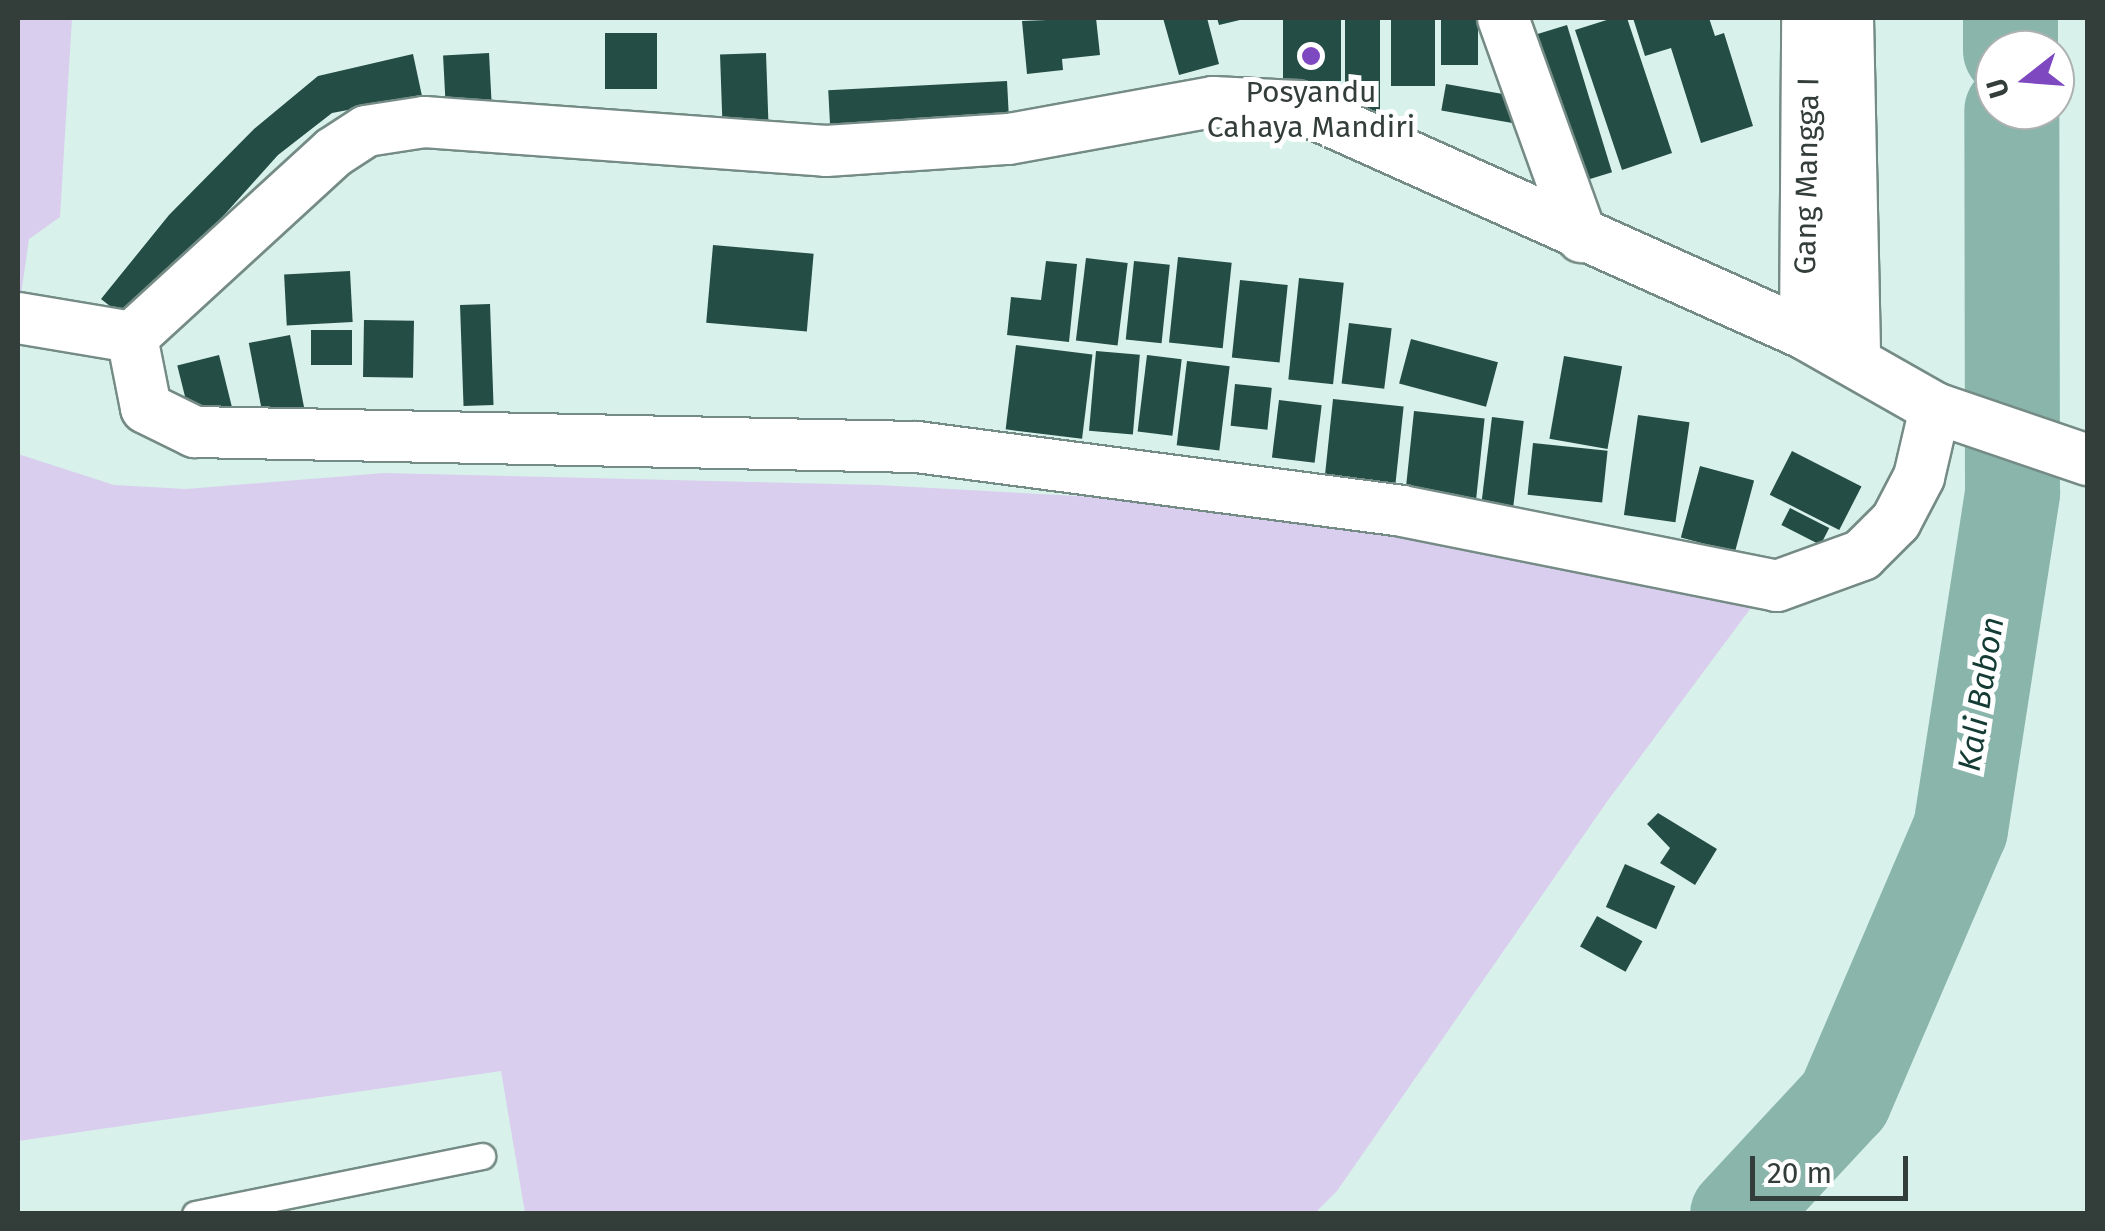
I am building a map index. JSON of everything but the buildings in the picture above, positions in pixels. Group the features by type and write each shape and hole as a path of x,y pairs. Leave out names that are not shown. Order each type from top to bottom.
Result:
{"street":[{"path":"1503,18 1582,237"},
{"name":"Gang Mangga I","path":"1805,334 1808,18"},
{"path":"1848,18 1854,360"},
{"path":"132,337 334,152 366,131 424,122 826,152 1009,139 1213,102 1297,106 1805,334 1947,413 2088,460"},
{"path":"18,318 132,337"},
{"path":"132,337 146,408 195,432 917,447 1402,511 1777,586 1862,555 1896,521 1947,413"}],"lane":[{"path":"194,1214 482,1156"}],"shaded area":[{"path":"18,18 72,18 60,217 29,239 18,316"},
{"path":"18,454 114,485 186,489 385,473 878,485 1113,498 1586,561 1759,597 1606,803 1337,1191 1315,1213 525,1213 501,1071 18,1141"}],"waterway":[{"name":"Kali Babon","path":"2010,18 2010,30"},
{"name":"Kali Babon","path":"1737,1214 1844,1099 1960,829 2012,492 2011,130"}],"place":[{"name":"Posyandu Cahaya Mandiri","path":"1311,56"}]}
